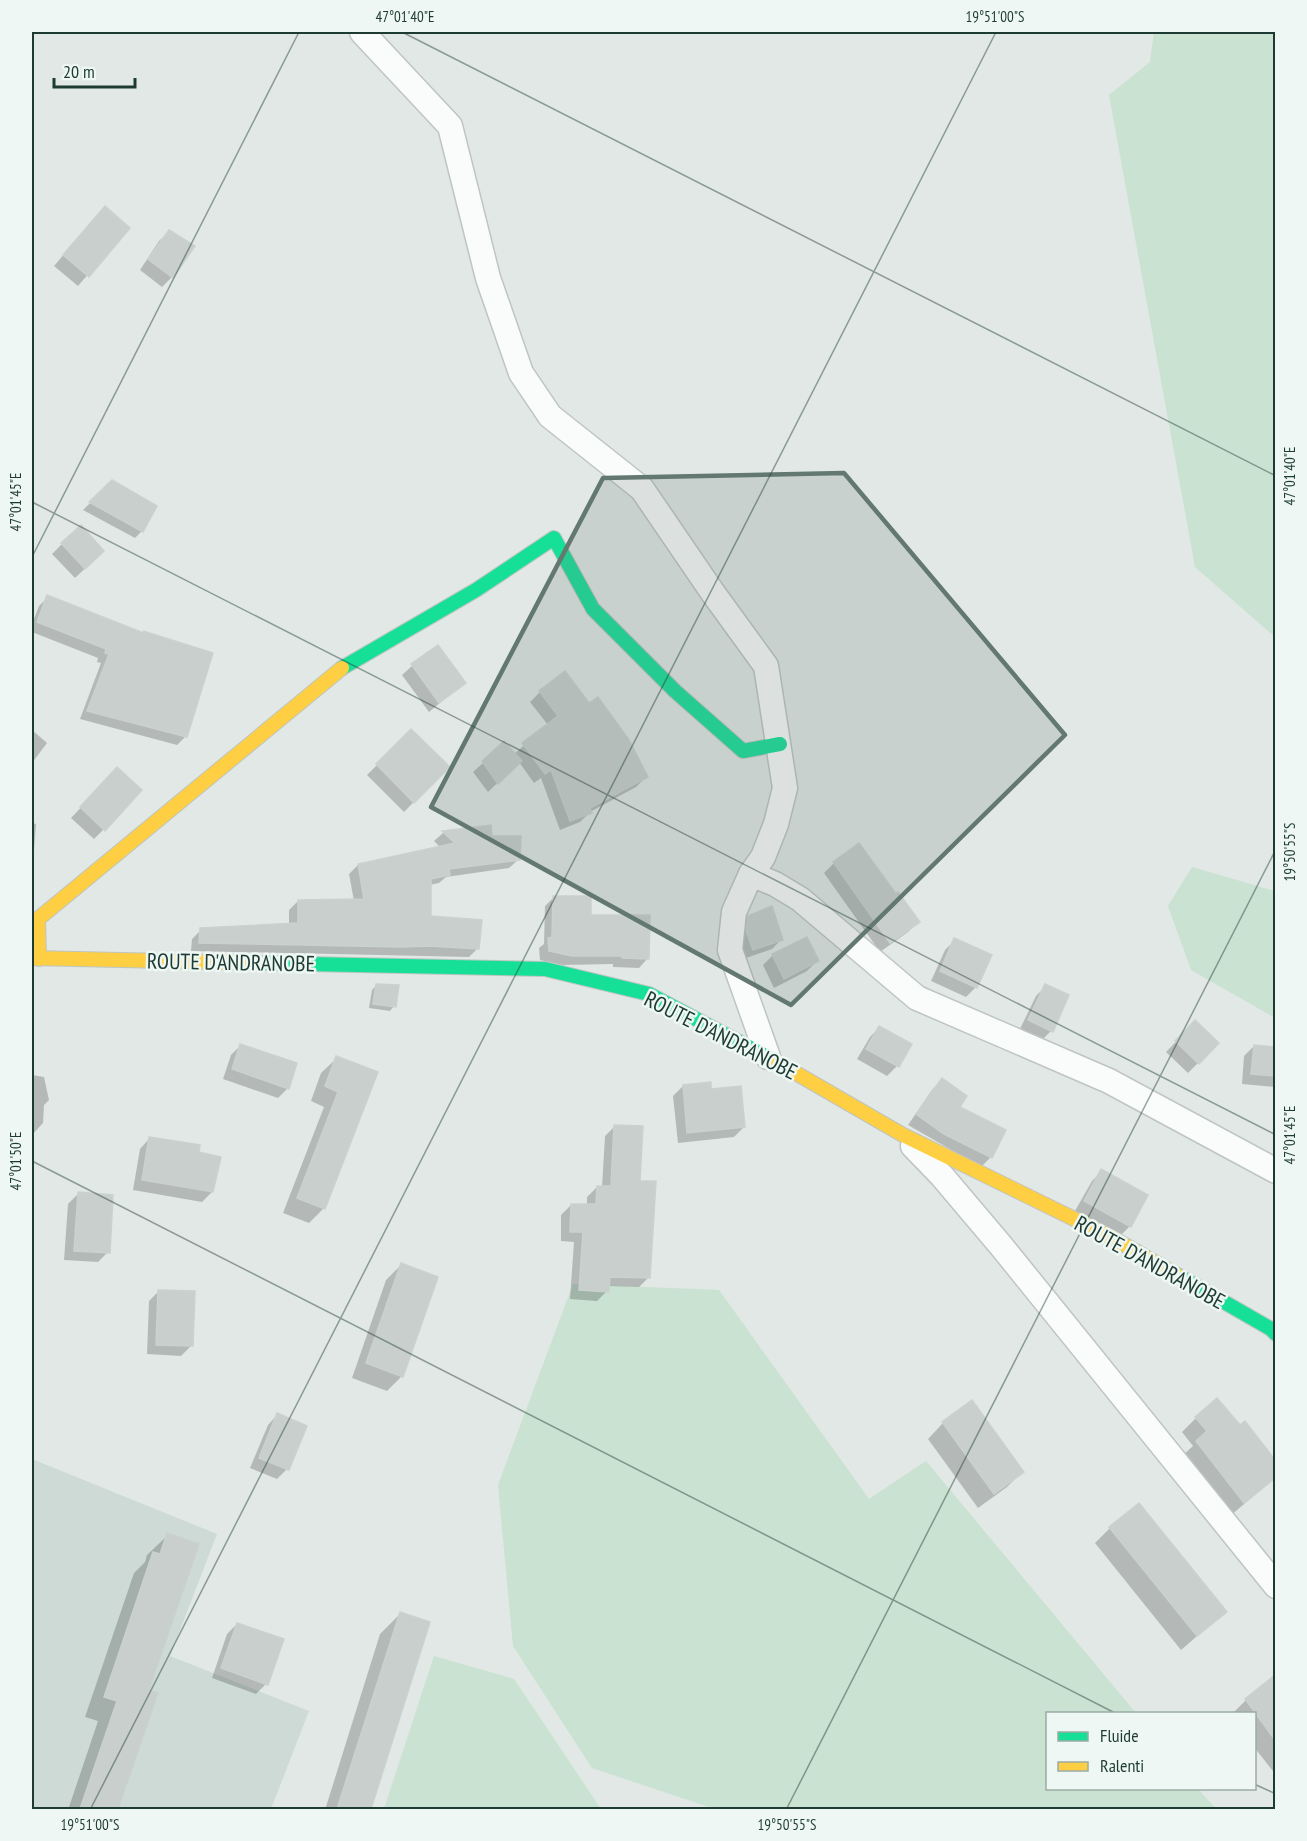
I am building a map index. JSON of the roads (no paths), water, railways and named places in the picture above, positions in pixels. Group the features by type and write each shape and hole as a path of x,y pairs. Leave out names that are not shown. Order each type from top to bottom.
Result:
{"street":[{"path":"362,32 450,126 488,278 521,373 550,416 642,489 712,593 766,666 780,744 785,788 776,824 763,857 751,874 734,912 730,950 768,1057"},
{"path":"35,958 38,919 347,664 476,590 554,538 593,609 675,691 743,751 780,744"},
{"path":"751,874 775,884 800,899 917,998 1109,1081 1275,1171"},
{"name":"ROUTE D'ANDRANOBE","path":"35,958 545,969 649,994 768,1057 903,1135 1111,1237 1271,1329 1275,1334"},
{"path":"903,1135 942,1176 1002,1247 1275,1586"}]}
